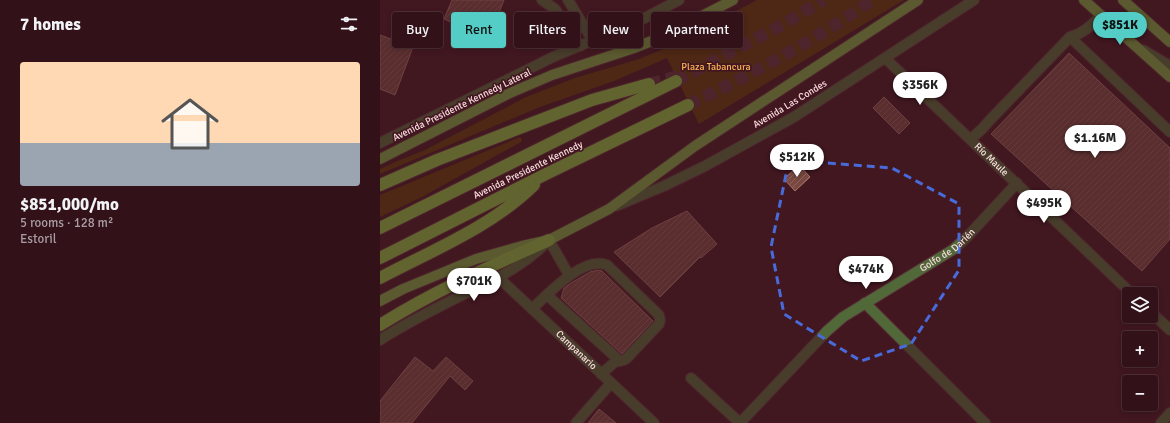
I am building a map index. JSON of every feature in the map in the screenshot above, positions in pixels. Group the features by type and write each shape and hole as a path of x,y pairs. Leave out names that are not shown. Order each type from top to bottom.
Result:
{"highway":[{"name":"Avenida Presidente Kennedy","path":"380,228 676,80"},
{"path":"380,185 437,160 592,100 649,84"},
{"name":"Avenida Presidente Kennedy","path":"380,258 544,175 688,105"},
{"path":"380,278 488,221 516,200 544,175"},
{"path":"380,325 444,288 549,240"}],"main road":[{"name":"Avenida Presidente Kennedy Lateral","path":"380,160 510,93 565,70 634,48 659,38 733,0"},
{"name":"Avenida Las Condes","path":"380,301 420,281 476,259 549,240 609,209 695,146 918,0"},
{"path":"1084,0 1170,77"},
{"path":"1127,1 1170,42"}],"street":[{"path":"542,0 557,12"},
{"path":"568,0 588,33"},
{"path":"643,19 679,0"},
{"name":"Avenida Las Condes","path":"609,209 671,182 812,106 974,0"},
{"path":"971,139 1070,37 1080,34 1090,27 1101,14"},
{"path":"1070,37 1170,132"},
{"path":"580,46 588,43"},
{"path":"1133,43 1170,66"},
{"path":"380,143 517,74 575,48"},
{"name":"Río Maule","path":"885,58 1125,287"},
{"name":"Golfo de Darién","path":"740,423 827,331 843,317 954,249 1017,183"},
{"path":"549,240 569,274"},
{"name":"Avenida Las Condes","path":"380,340 408,323 516,268 528,260 549,240"},
{"path":"532,309 569,274 595,263 607,265 659,315 660,320 659,324 627,358 614,362 601,374"},
{"name":"Campanario","path":"498,277 654,423"},
{"path":"547,295 620,361"},
{"path":"865,303 985,423"},
{"path":"1158,319 1170,330"},
{"path":"691,378 740,423"},
{"path":"576,423 611,383"},
{"path":"1161,423 1170,414"}],"highlighted area":[{"path":"789,160 892,168 959,204 959,270 911,344 861,361 784,314 771,247"}],"green space":[{"name":"Plaza Tabancura","path":"757,0 904,0 699,124 667,58 614,81 540,107 380,174 380,169 425,150 526,97 575,78 639,59 666,48 743,48 743,12 734,12"},
{"path":"520,137 522,139 521,142 422,197 380,217 380,195"}],"building":[{"path":"452,0 504,0 499,12 451,12 451,22 444,19"},
{"path":"380,35 392,39 392,48 413,48 395,95 380,89"},
{"path":"1069,53 1170,148 1170,239 1142,271 991,134"},
{"path":"884,97 910,123 899,134 873,108"},
{"path":"799,165 810,177 795,191 784,179"},
{"path":"687,211 717,244 701,258 700,257 660,297 614,252 652,228"},
{"path":"598,270 602,271 653,321 622,354 561,298 564,288 590,272"},
{"path":"415,357 433,371 446,357 473,381 465,390 450,376 412,423 380,423 380,401"},
{"path":"599,409 616,423 588,423"}],"tunnel":[{"path":"676,81 780,26 824,0"},
{"path":"688,105 736,81 805,43 872,0"},
{"path":"649,84 682,75"}]}
